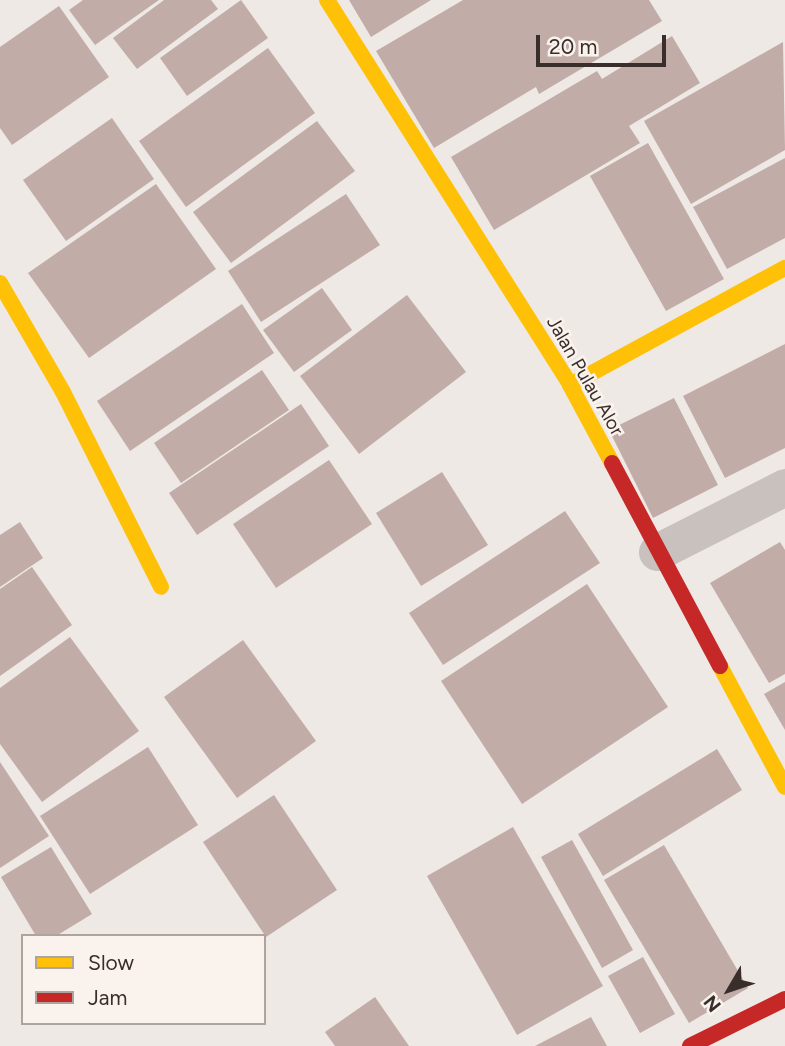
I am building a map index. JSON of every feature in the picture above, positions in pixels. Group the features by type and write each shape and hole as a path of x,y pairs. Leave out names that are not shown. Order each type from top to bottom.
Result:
{"street":[{"name":"Jalan Pulau Alor","path":"327,0 570,385 785,787"},
{"path":"570,385 785,268"},
{"path":"0,283 63,392 161,587"},
{"path":"657,552 785,486"},
{"path":"690,1046 785,999"}],"building":[{"path":"83,0 159,0 95,45 69,10"},
{"path":"164,0 211,0 218,9 137,69 113,38"},
{"path":"241,0 268,38 187,96 160,58"},
{"path":"349,0 431,0 371,37"},
{"path":"463,0 649,0 662,21 539,94 536,87 434,148 376,51"},
{"path":"59,6 109,77 12,145 0,128 0,47"},
{"path":"672,36 700,83 629,126 640,143 494,230 451,157 597,71 602,79"},
{"path":"783,42 785,150 691,204 644,121"},
{"path":"268,48 315,113 186,207 139,141"},
{"path":"112,118 154,179 66,241 23,180"},
{"path":"317,121 355,171 231,263 193,212"},
{"path":"648,143 724,279 666,311 590,176"},
{"path":"785,158 785,238 727,269 693,207"},
{"path":"156,184 216,269 89,358 28,273"},
{"path":"346,194 380,245 261,322 228,271"},
{"path":"322,288 352,330 294,372 263,330"},
{"path":"407,295 466,372 359,454 300,376"},
{"path":"242,304 274,353 130,451 97,401"},
{"path":"785,344 785,448 725,478 683,396"},
{"path":"262,370 289,410 181,483 154,443"},
{"path":"674,398 718,485 653,518 609,430"},
{"path":"301,404 329,446 197,535 169,493"},
{"path":"329,460 372,524 276,588 233,524"},
{"path":"442,472 488,545 421,586 376,513"},
{"path":"565,511 600,563 443,665 409,613"},
{"path":"20,522 43,558 0,587 0,535"},
{"path":"780,542 785,550 785,674 769,683 710,583"},
{"path":"32,567 72,625 0,676 0,589"},
{"path":"587,584 668,707 522,804 441,681"},
{"path":"70,637 139,731 42,802 0,744 0,688"},
{"path":"243,640 316,741 237,798 164,697"},
{"path":"785,682 785,730 764,694"},
{"path":"148,747 198,825 90,894 40,816"},
{"path":"717,749 742,790 603,876 578,834"},
{"path":"0,762 49,836 0,868"},
{"path":"274,795 337,890 266,937 203,842"},
{"path":"513,827 603,986 517,1035 427,876"},
{"path":"572,840 633,950 602,968 541,857"},
{"path":"664,845 748,988 689,1023 604,880"},
{"path":"51,847 92,914 59,934 35,934 1,877"},
{"path":"643,957 675,1014 640,1033 608,976"},
{"path":"375,997 409,1046 335,1046 325,1032"},
{"path":"591,1017 607,1046 535,1046"}],"traffic: slow":[{"path":"327,0 570,385 612,463"},
{"path":"570,385 785,268"},
{"path":"0,283 63,392 161,587"},
{"path":"720,666 785,787"}],"traffic: jam":[{"path":"612,463 720,666"},
{"path":"690,1046 785,999"}]}
